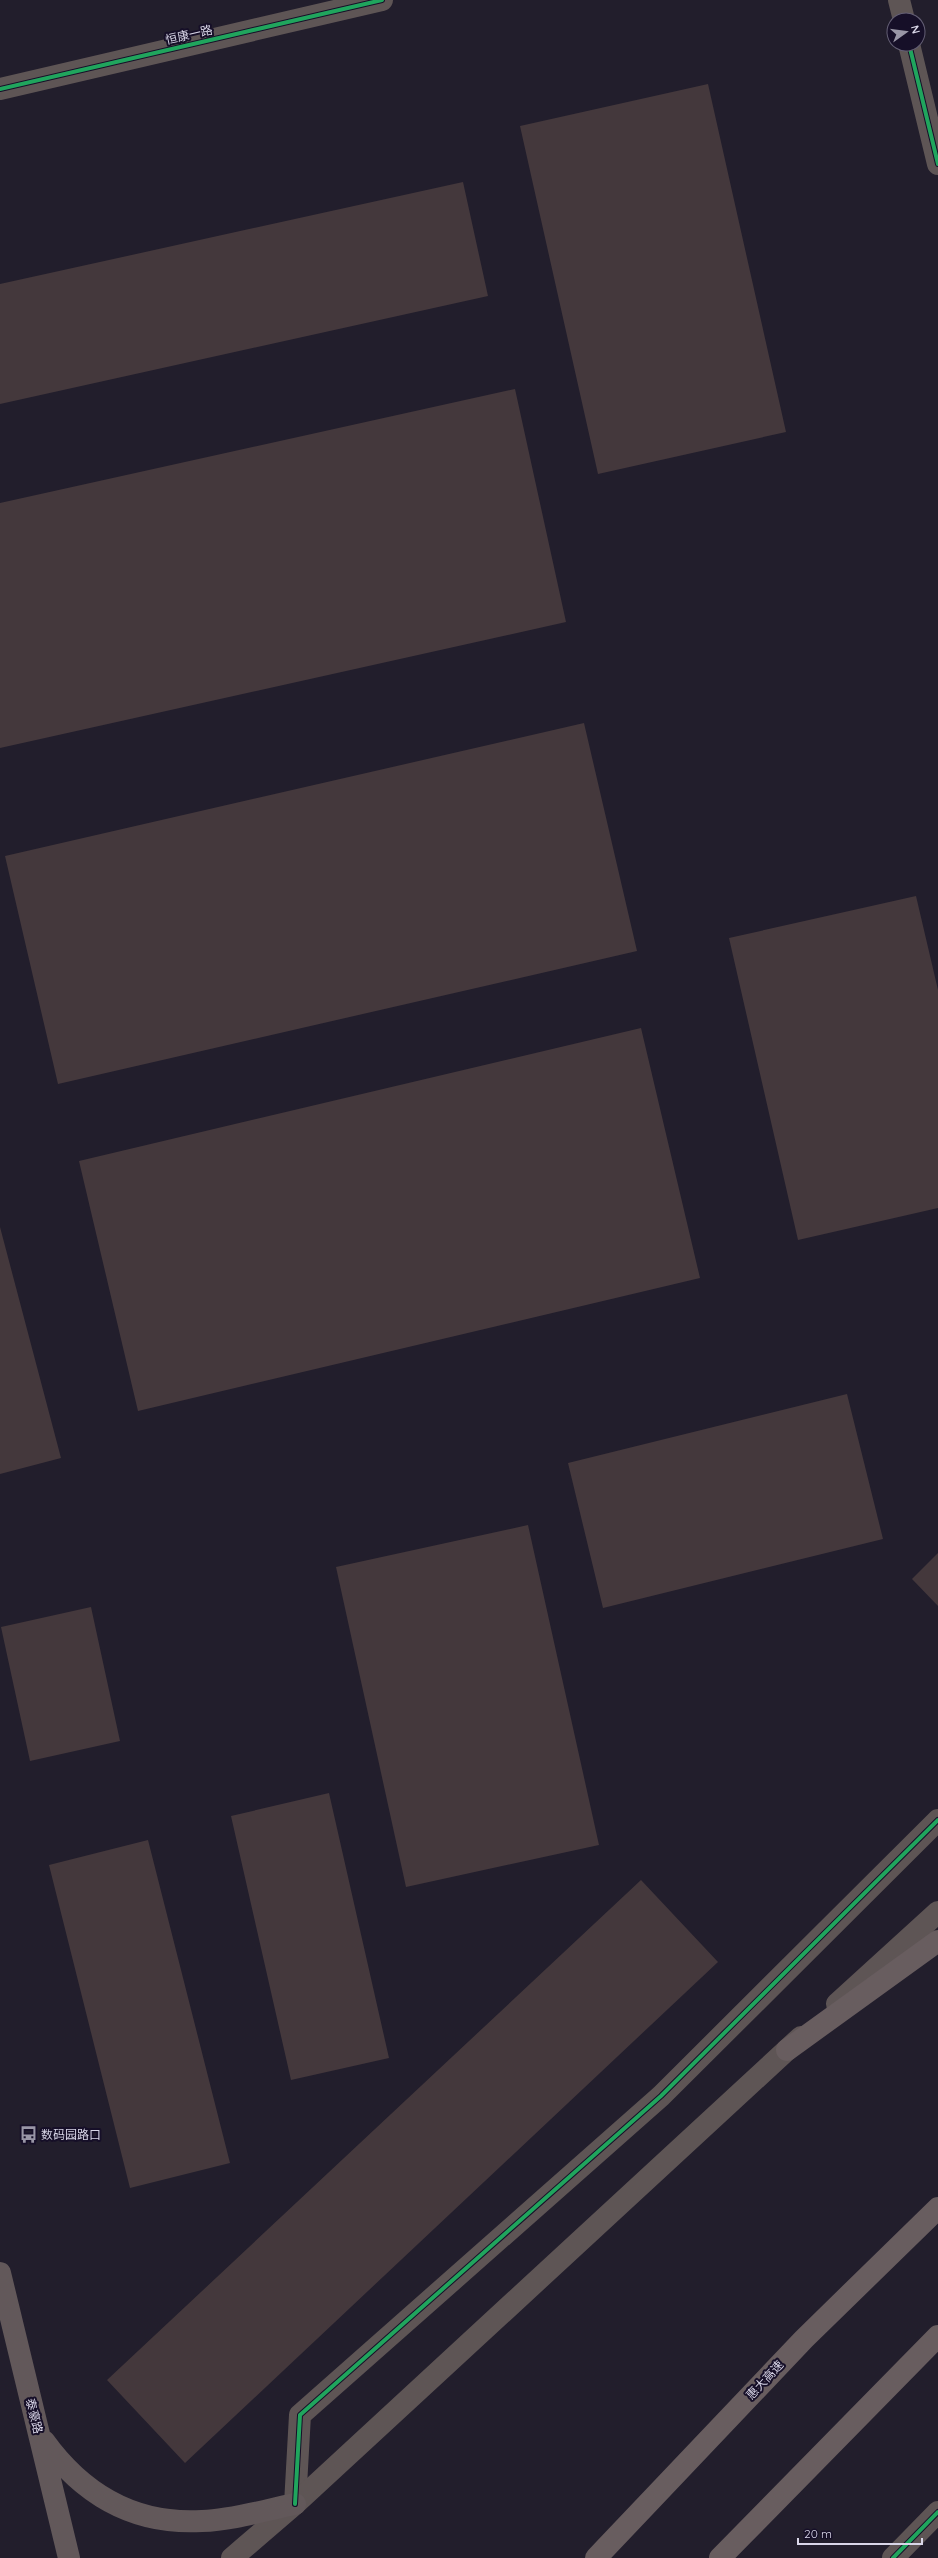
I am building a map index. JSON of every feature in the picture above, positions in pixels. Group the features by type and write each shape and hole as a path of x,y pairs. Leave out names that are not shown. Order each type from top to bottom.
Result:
{"highway":[{"path":"787,2050 938,1942"},
{"name":"惠大高速","path":"596,2558 804,2339 938,2208"},
{"path":"720,2558 938,2336"}],"main road":[{"name":"泰豪路","path":"0,2274 69,2558"},
{"path":"39,2433 60,2463 82,2483 113,2504 149,2519 204,2521 295,2504"}],"street":[{"name":"恒康一路","path":"0,89 382,0"},
{"path":"899,0 902,12"},
{"path":"911,52 938,164"},
{"path":"295,2504 300,2415 661,2096 938,1820"},
{"path":"232,2558 295,2504 938,1912"},
{"path":"894,2558 938,2512"}],"building":[{"path":"708,84 786,432 598,474 520,126"},
{"path":"463,182 488,296 0,404 0,284"},
{"path":"515,389 566,622 0,748 0,503"},
{"path":"584,723 637,951 58,1084 5,856"},
{"path":"916,896 938,990 938,1208 798,1240 729,938"},
{"path":"641,1028 700,1278 138,1411 79,1161"},
{"path":"0,1227 61,1458 0,1474"},
{"path":"847,1394 883,1539 603,1608 568,1463"},
{"path":"528,1525 599,1845 406,1887 336,1567"},
{"path":"938,1553 938,1606 912,1579"},
{"path":"91,1607 120,1741 30,1761 1,1627"},
{"path":"329,1793 389,2058 291,2080 231,1816"},
{"path":"148,1840 230,2163 130,2188 49,1865"},
{"path":"641,1880 718,1962 185,2463 107,2380"}],"cycle path":[{"path":"0,89 382,0"},
{"path":"911,52 938,164"},
{"path":"295,2504 300,2415 661,2096 938,1820"},
{"path":"893,2558 938,2512"}],"place":[{"name":"数码园路口","path":"28,2135"}]}
